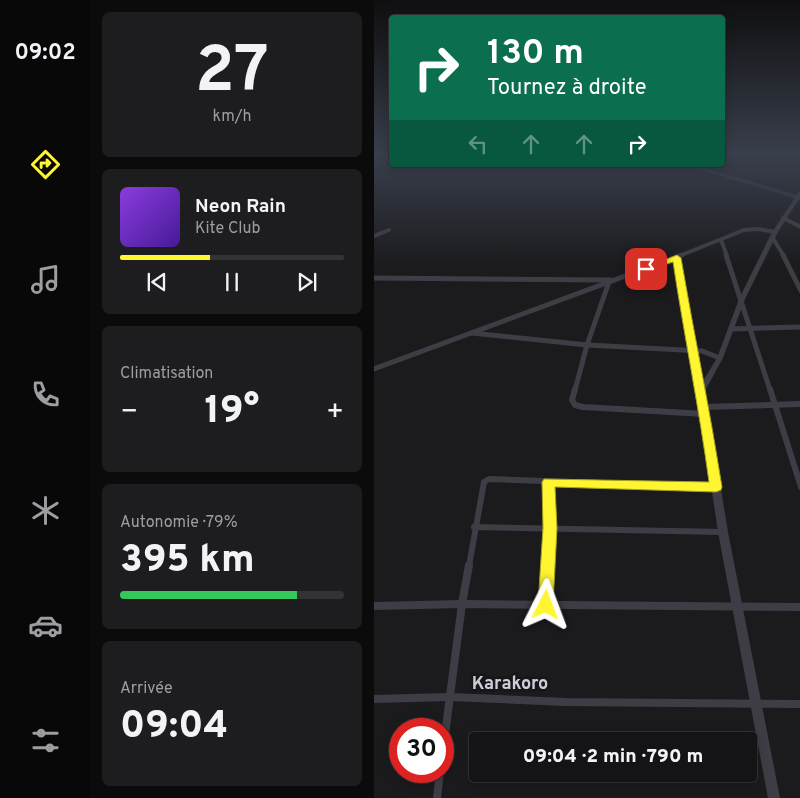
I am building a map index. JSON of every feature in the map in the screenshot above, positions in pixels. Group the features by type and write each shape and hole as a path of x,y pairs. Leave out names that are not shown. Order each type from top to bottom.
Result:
{"street":[{"path":"701,391 720,358 742,299 773,235 798,195"},
{"path":"783,218 800,227"},
{"path":"374,369 677,258 750,229 773,235 790,265 800,291"},
{"path":"374,236 389,230"},
{"path":"720,240 742,299 800,487"},
{"path":"677,258 692,351 701,391 723,532 738,606 754,703 774,798"},
{"path":"374,278 612,281"},
{"path":"612,281 587,345 572,400 575,405 583,407 704,411 775,404 800,404"},
{"path":"731,329 800,327"},
{"path":"470,333 587,345 702,351 720,358"},
{"path":"447,718 462,604 474,527 484,482 489,479 716,487"},
{"path":"546,605 550,528 548,482"},
{"path":"474,527 723,532"},
{"path":"374,606 462,604 800,607"},
{"path":"374,698 450,697 566,702 800,704"},
{"path":"437,798 439,783"}],"waterway":[{"path":"778,191 801,198"}],"district":[{"name":"Karakoro","path":"510,683"}],"route":[{"path":"546,605 550,528 548,482 716,487 704,407 692,351 677,258 646,269"}]}
